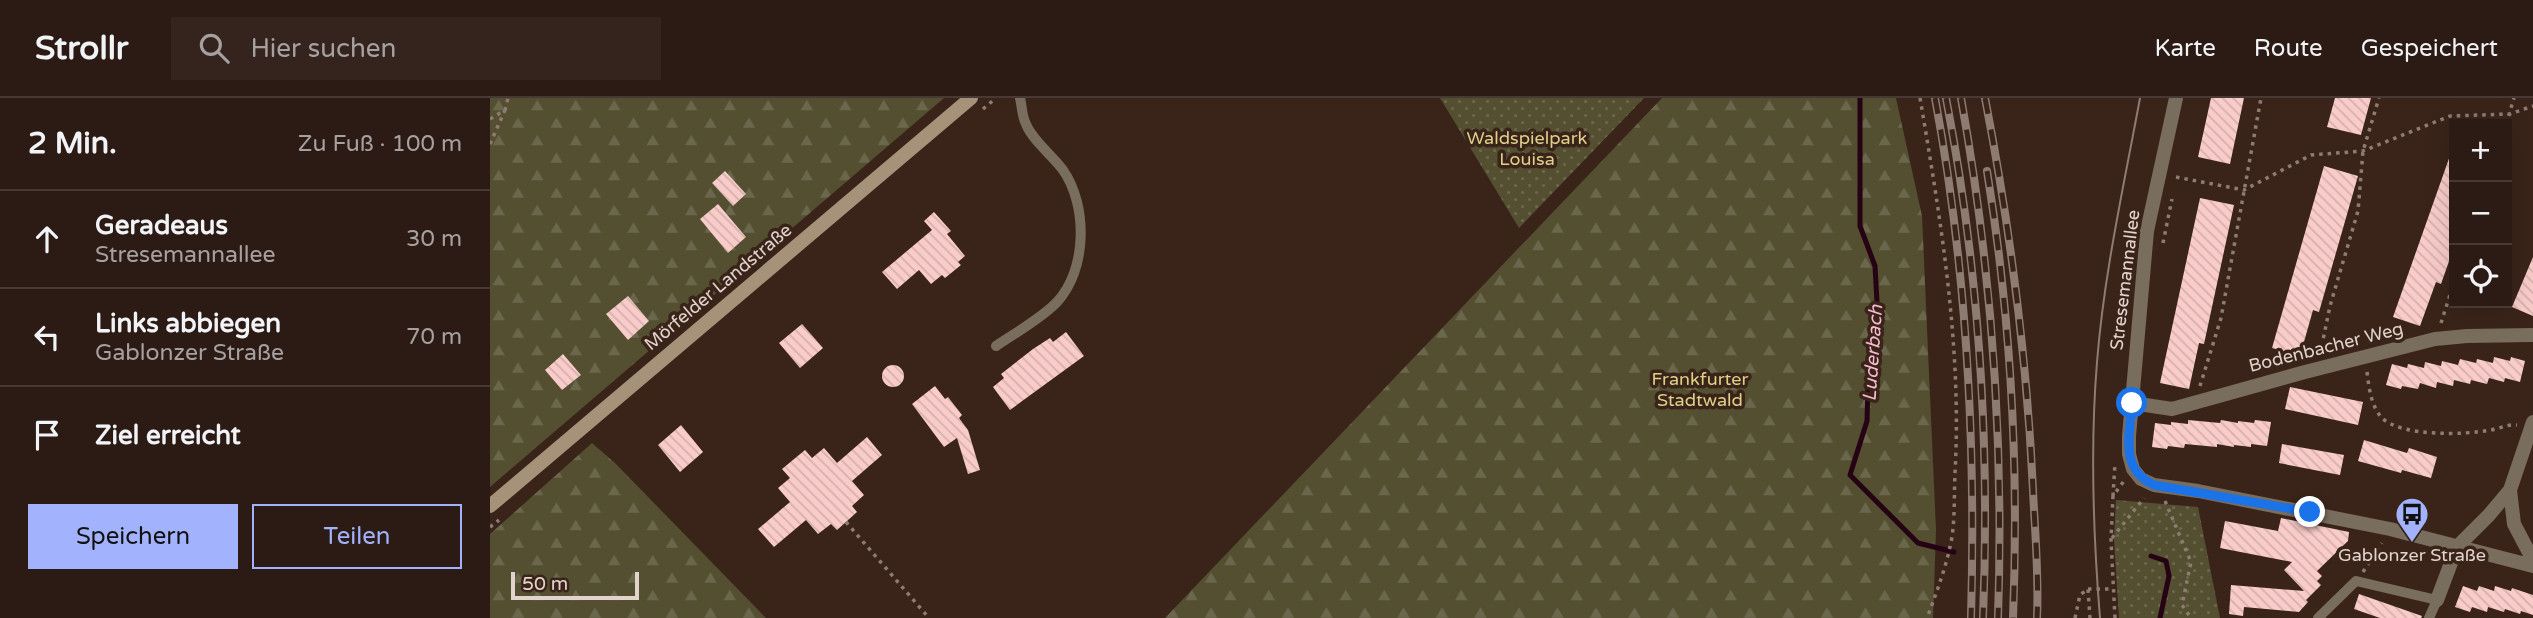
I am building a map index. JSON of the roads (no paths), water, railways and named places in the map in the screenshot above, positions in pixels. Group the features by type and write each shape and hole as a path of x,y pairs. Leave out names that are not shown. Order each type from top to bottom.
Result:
{"main road":[{"name":"Mörfelder Landstraße","path":"490,506 971,98"}],"street":[{"name":"Stresemannallee","path":"2176,98 2147,231 2132,403 2129,454 2133,469 2150,491 2310,512 2457,547"},
{"name":"Bodenbacher Weg","path":"2132,403 2172,409 2435,339 2533,335"},
{"path":"2437,600 2457,547 2510,490 2532,424"},
{"path":"2510,490 2514,524 2533,560"},
{"path":"2457,547 2533,566"}],"lane":[{"path":"996,346 1057,302 1072,281 1080,250 1081,228 1065,173 1026,126 1020,98"},
{"path":"2318,618 2356,581 2437,600 2428,618"}],"waterway":[{"name":"Luderbach","path":"1860,98 1860,226 1875,266 1877,302 1868,384 1867,421 1850,475 1918,543 1954,552"},
{"name":"Luderbach","path":"2151,556 2166,561 2169,576 2160,618"}],"tram line":[{"path":"2100,618 2093,490 2097,362 2109,262 2140,98"}],"railway":[{"path":"1935,98 1955,227 1967,357 1972,487 1971,618"},
{"path":"1946,98 1967,227 1980,357 1985,488 1983,618"},
{"path":"1961,98 1981,227 1993,357 1999,488 1998,618"},
{"path":"1985,98 2010,244 2022,342 2036,538 2037,618"},
{"path":"1987,171 2002,282 2011,394 2015,506 2013,618"}],"place":[{"name":"Gablonzer Straße","path":"2412,544"}],"park label":[{"name":"Waldspielpark Louisa","path":"1527,148"},
{"name":"Frankfurter Stadtwald","path":"1700,389"}]}
